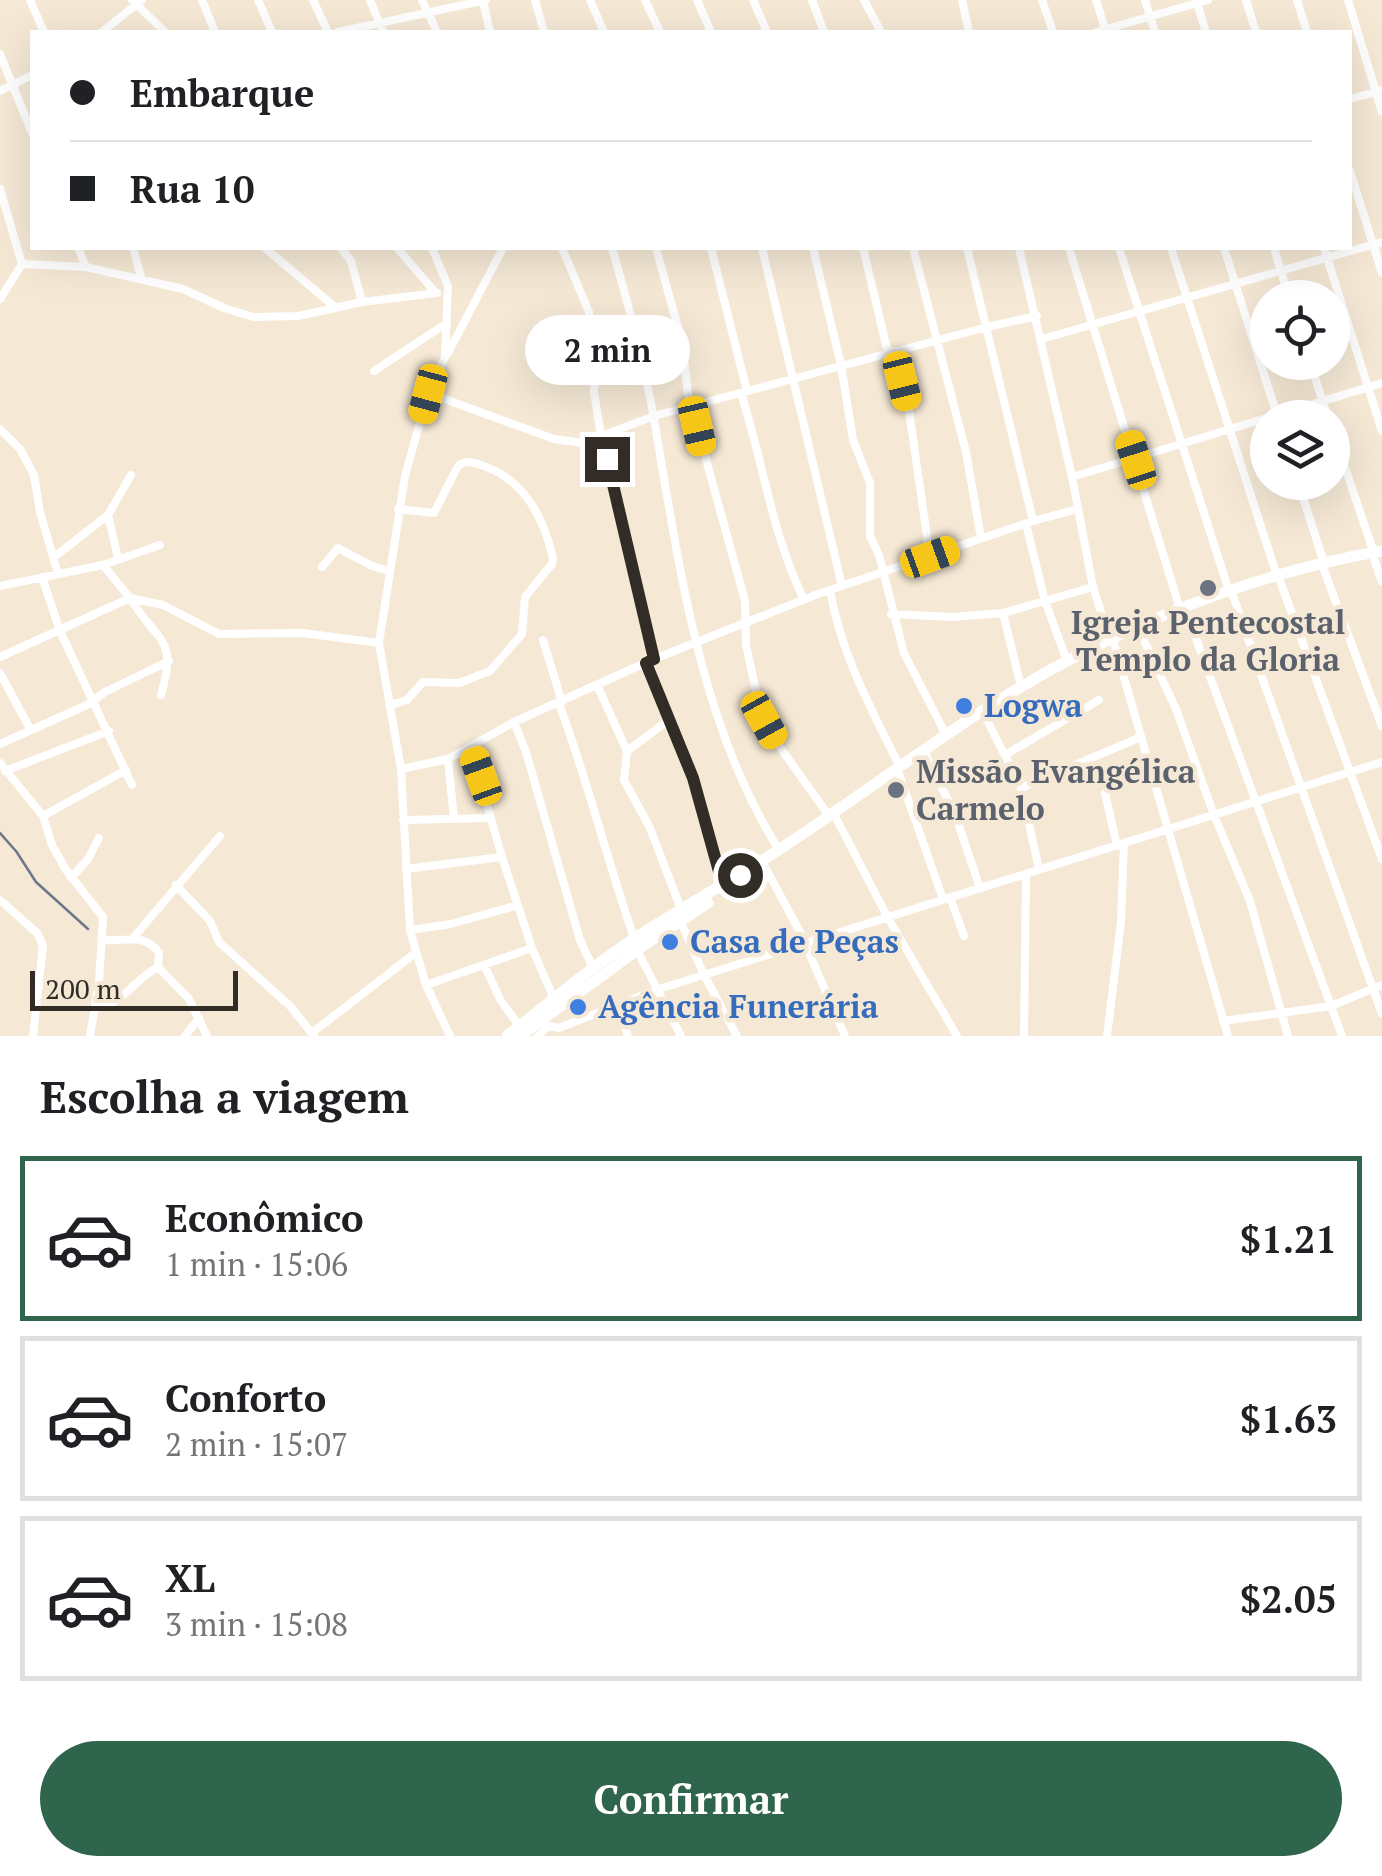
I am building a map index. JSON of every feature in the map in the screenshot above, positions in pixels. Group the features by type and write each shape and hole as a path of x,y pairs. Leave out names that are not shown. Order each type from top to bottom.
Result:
{"main road":[{"path":"681,915 764,867 946,735 1067,661 1231,594 1324,566 1378,555"},
{"path":"899,770 1112,641 1183,611"},
{"path":"520,1031 554,999 832,817"},
{"path":"508,1036 545,1023 596,973"}],"street":[{"path":"30,0 43,30"},
{"path":"202,0 215,30"},
{"path":"258,0 271,30"},
{"path":"313,0 327,30"},
{"path":"370,0 383,30"},
{"path":"422,0 436,30"},
{"path":"346,30 484,0 490,30"},
{"path":"536,0 544,30"},
{"path":"590,0 603,30"},
{"path":"645,0 659,30"},
{"path":"696,0 710,30"},
{"path":"753,0 766,30"},
{"path":"812,0 823,30"},
{"path":"864,0 879,30"},
{"path":"962,0 969,30"},
{"path":"1042,0 1052,30"},
{"path":"1096,0 1102,30"},
{"path":"1145,0 1154,30"},
{"path":"1108,30 1208,0"},
{"path":"1246,0 1255,30"},
{"path":"1297,0 1306,30"},
{"path":"1348,0 1382,112"},
{"path":"104,30 137,2 163,30"},
{"path":"1196,2 1205,30"},
{"path":"0,54 30,129"},
{"path":"0,91 30,76"},
{"path":"1352,98 1378,91"},
{"path":"1352,176 1378,243 1382,273"},
{"path":"0,189 22,264 0,299"},
{"path":"1352,248 1378,243"},
{"path":"79,250 86,267"},
{"path":"134,250 142,280"},
{"path":"268,250 336,308"},
{"path":"343,250 351,261 362,302"},
{"path":"399,250 448,301"},
{"path":"433,250 447,278 446,357"},
{"path":"450,1036 414,954 401,769 380,643 398,509 428,394 502,250"},
{"path":"563,250 594,334 598,372 594,392 600,436 650,661 693,778 723,886"},
{"path":"612,250 654,416 664,489 698,642 738,769 778,850"},
{"path":"657,250 682,342 692,406 745,600 756,694 764,720 832,817 957,1036"},
{"path":"711,250 775,529 804,600"},
{"path":"763,250 796,377 810,456 842,586"},
{"path":"813,250 841,365 853,440 870,483 869,530 891,614 918,684 946,735"},
{"path":"863,250 909,411 930,557"},
{"path":"914,250 966,452 981,538"},
{"path":"968,250 1045,601 1067,661"},
{"path":"1020,250 1072,477 1092,586 1112,641 1228,1036"},
{"path":"1070,250 1183,611 1258,802 1342,1036"},
{"path":"1121,250 1231,594 1382,1014"},
{"path":"1172,250 1278,579 1382,859"},
{"path":"1225,250 1273,400"},
{"path":"1275,250 1284,280"},
{"path":"1042,339 1236,284 1326,252 1382,432"},
{"path":"22,264 86,267 184,289 254,317 298,316 362,302 437,293"},
{"path":"428,394 554,439 584,443 654,416 1037,316"},
{"path":"374,371 447,322"},
{"path":"1329,400 1382,383"},
{"path":"1072,477 1250,423"},
{"path":"0,429 20,449 34,475 58,574"},
{"path":"392,705 407,700 422,682 458,683 490,671 522,634 525,597 553,558 532,502 497,470 472,462 458,466 434,513 398,509"},
{"path":"53,558 108,515 131,475"},
{"path":"1350,478 1378,555 1382,582"},
{"path":"1304,500 1382,726"},
{"path":"401,769 448,759 514,722 650,661 830,590 1078,509"},
{"path":"108,515 118,558"},
{"path":"0,586 103,564 160,544"},
{"path":"322,567 338,548 389,571"},
{"path":"103,564 166,646 169,661 161,695"},
{"path":"42,577 60,631 132,785"},
{"path":"891,614 953,617 1003,613 1092,586"},
{"path":"830,590 850,665 899,770 964,936"},
{"path":"0,657 130,598 163,605 219,634 302,633 380,643"},
{"path":"1003,613 1021,687"},
{"path":"1140,632 1176,709 1250,901 1288,1036"},
{"path":"542,640 636,944 681,1036"},
{"path":"0,744 169,661"},
{"path":"0,673 30,729"},
{"path":"596,685 626,751 624,780 650,828 704,975 737,1036"},
{"path":"1005,754 1099,700"},
{"path":"985,716 1021,788 1039,869"},
{"path":"626,751 670,719"},
{"path":"514,722 576,927 596,973"},
{"path":"90,1036 103,917 70,878 52,845 44,816 3,767 109,731"},
{"path":"1021,788 1141,737"},
{"path":"470,746 532,948 554,999"},
{"path":"926,755 956,818 980,888"},
{"path":"448,759 454,819"},
{"path":"538,1036 545,1023 558,1028 656,990 1382,762"},
{"path":"44,816 126,770"},
{"path":"1105,793 1120,844 1122,909 1107,1036"},
{"path":"404,820 490,818"},
{"path":"134,938 220,836"},
{"path":"70,878 88,858 98,838"},
{"path":"406,869 502,857"},
{"path":"764,867 805,943 845,1036"},
{"path":"1024,1036 1026,874"},
{"path":"176,885 210,921 220,942 290,1006 312,1035 414,954"},
{"path":"0,900 38,934 43,946 33,1036"},
{"path":"410,930 451,924 518,905"},
{"path":"96,1008 114,1004 141,976 158,967 160,960 156,948 144,940 102,940"},
{"path":"426,985 532,948"},
{"path":"484,965 520,1031"},
{"path":"158,967 189,999 207,1036"},
{"path":"1223,1021 1331,1006 1382,986"},
{"path":"618,1006 628,1036"},
{"path":"185,1036 199,1018"}],"waterway":[{"path":"0,833 15,850"},
{"path":"16,851 36,882 88,929"}],"place":[{"name":"Igreja Pentecostal Templo da Gloria","path":"1208,588"},
{"name":"Logwa","path":"964,706"},
{"name":"Missão Evangélica Carmelo","path":"896,790"},
{"name":"Casa de Peças","path":"670,942"},
{"name":"Agência Funerária","path":"578,1007"}],"route":[{"path":"607,459 654,659 646,663 693,778 723,886 740,875"}]}
